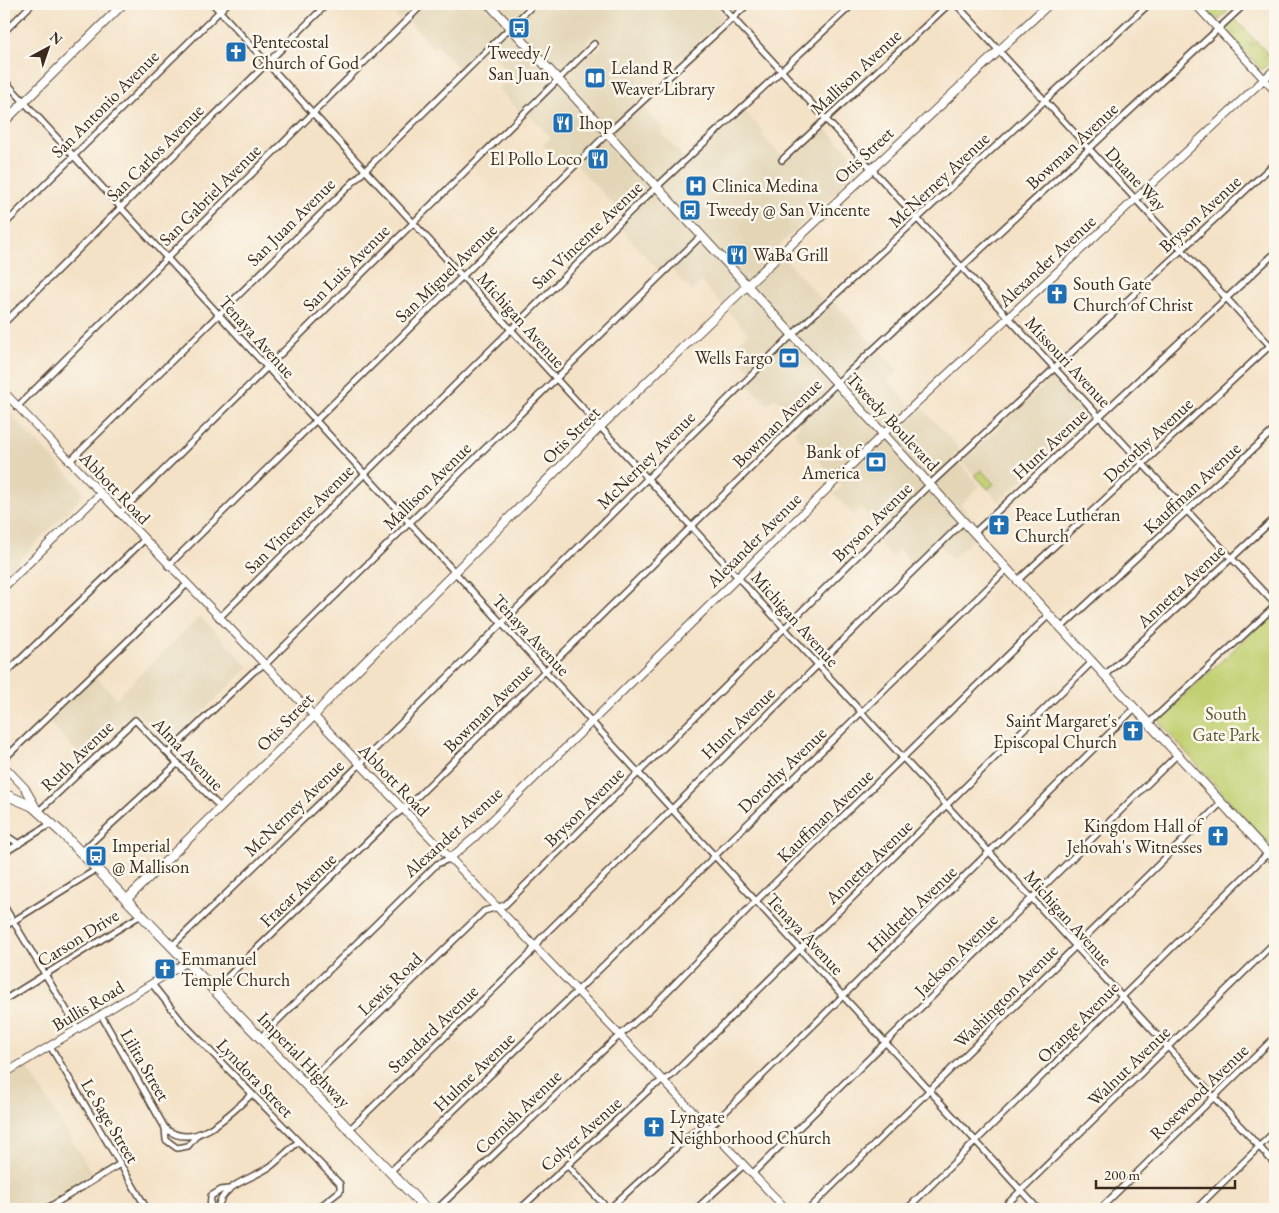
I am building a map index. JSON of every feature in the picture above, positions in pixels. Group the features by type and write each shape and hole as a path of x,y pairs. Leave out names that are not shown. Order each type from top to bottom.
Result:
{"main road":[{"path":"4,122 123,4"},
{"name":"Tweedy Boulevard","path":"489,4 1275,861"},
{"name":"Otis Street","path":"126,900 313,717 338,689 600,427 747,285 1049,4"},
{"name":"Imperial Highway","path":"4,794 24,801 52,823 426,1209"}],"street":[{"path":"4,32 32,4"},
{"name":"Michigan Avenue","path":"213,4 1275,1164"},
{"name":"San Antonio Avenue","path":"4,225 227,4"},
{"name":"San Carlos Avenue","path":"4,323 266,62 327,4"},
{"name":"San Gabriel Avenue","path":"17,406 423,4"},
{"name":"San Juan Avenue","path":"69,462 364,169 534,4"},
{"name":"Missouri Avenue","path":"720,4 1275,605"},
{"name":"San Miguel Avenue","path":"168,566 608,133 748,4"},
{"name":"San Vincente Avenue","path":"218,618 657,187 853,4"},
{"name":"Mallison Avenue","path":"782,160 949,4"},
{"name":"Duane Way","path":"956,4 1275,351"},
{"name":"McNerney Avenue","path":"172,946 359,765 792,334 1148,4"},
{"path":"1195,4 1275,91"},
{"name":"Bowman Avenue","path":"402,810 837,383 1245,4"},
{"name":"San Luis Avenue","path":"119,514 594,44"},
{"name":"Alexander Avenue","path":"260,1038 437,864 457,854 883,434 1275,69"},
{"name":"Tenaya Avenue","path":"4,80 1038,1209"},
{"name":"Bryson Avenue","path":"495,907 505,905 930,484 1275,163"},
{"name":"Mallison Avenue","path":"168,753 253,672 263,665 702,235"},
{"name":"Hunt Avenue","path":"974,533 1275,253"},
{"name":"Dorothy Avenue","path":"1018,580 1275,341"},
{"name":"Abbott Road","path":"4,392 168,566 785,1209"},
{"name":"Kauffman Avenue","path":"1062,627 1275,430"},
{"path":"4,587 100,494"},
{"name":"Annetta Avenue","path":"1105,675 1275,518"},
{"name":"Hunt Avenue","path":"534,948 540,939 671,808 964,521"},
{"path":"4,675 144,540"},
{"name":"Dorothy Avenue","path":"577,992 714,855 1007,569"},
{"path":"4,759 186,584"},
{"path":"1149,723 1275,605"},
{"name":"Kauffman Avenue","path":"620,1036 1050,615"},
{"name":"Annetta Avenue","path":"662,1081 671,1076 1093,661"},
{"name":"Hildreth Avenue","path":"708,1129 1135,708"},
{"name":"Alma Avenue","path":"135,720 221,808"},
{"name":"Ruth Avenue","path":"39,811 135,720"},
{"name":"Jackson Avenue","path":"752,1174 1178,754"},
{"path":"81,852 178,763"},
{"path":"4,766 24,788 39,811"},
{"name":"Washington Avenue","path":"810,1209 1222,802"},
{"name":"Fracar Avenue","path":"214,990 402,810"},
{"path":"4,853 52,823"},
{"path":"4,834 19,844"},
{"name":"Orange Avenue","path":"907,1209 1268,853"},
{"path":"4,927 97,869"},
{"path":"4,906 78,1029"},
{"name":"Lewis Road","path":"305,1085 484,911 495,907"},
{"name":"Carson Drive","path":"4,1000 141,915"},
{"name":"Walnut Avenue","path":"1002,1209 1275,942"},
{"name":"Standard Avenue","path":"349,1130 534,948"},
{"name":"Bullis Road","path":"4,1074 187,962"},
{"name":"Lyndora Street","path":"152,984 179,1019 341,1188 336,1195 317,1209"},
{"name":"Hulme Avenue","path":"390,1172 577,992"},
{"name":"Lilita Street","path":"100,1015 164,1128 166,1140 177,1148 188,1146 197,1135"},
{"name":"Cornish Avenue","path":"436,1209 620,1036"},
{"name":"Rosewood Avenue","path":"1100,1209 1275,1037"},
{"name":"Le Sage Street","path":"50,1046 147,1209"},
{"name":"Colyer Avenue","path":"520,1209 652,1086 662,1081"},
{"path":"197,1135 227,1116 252,1094"},
{"path":"567,1166 608,1209 703,1123"},
{"name":"Lilita Street","path":"164,1128 180,1137 197,1135"},
{"path":"1196,1209 1275,1131"},
{"path":"210,1209 210,1200 214,1193 229,1189 270,1166 298,1142"},
{"path":"42,1209 52,1208 120,1164"},
{"path":"696,1209 744,1165"},
{"path":"218,1207 220,1198 229,1189"}],"shaded area":[{"path":"384,4 579,4 583,8 588,4 714,4 724,14 723,18 637,99 664,129 661,133 689,163 745,111 763,131 761,134 786,161 824,127 861,164 862,168 776,249 823,300 836,304 899,371 888,381 917,413 923,409 960,449 953,456 980,486 961,505 983,529 952,559 936,541 912,564 899,550 891,556 878,543 885,535 860,507 853,514 834,494 842,486 794,433 800,425 776,397 767,405 748,385 756,377 731,350 748,333 701,282 691,291 665,263 658,270 621,229 628,221 573,161 564,168 543,145 551,138 530,115 526,118 498,88 512,75 484,45 459,69 437,45 433,48 404,16 399,20","holes":["591,37 597,37 601,42 601,47 596,52 587,42"]},
{"path":"1055,375 1092,415 999,502 962,462"},
{"path":"4,407 83,490 84,494 4,576"},
{"path":"200,616 249,667 175,738 171,740 162,739 135,710 84,759 47,720 94,675 116,698"},
{"path":"27,1066 92,1173 51,1199 22,1209 4,1209 4,1080"}],"green space":[{"path":"1201,4 1220,4 1228,12 1218,21"},
{"path":"1235,19 1273,59 1262,70 1224,29"},
{"path":"981,470 994,484 988,489 975,475"},
{"name":"South Gate Park","path":"1275,611 1275,852 1159,722 1159,719"}],"place":[{"name":"Tweedy / San Juan","path":"519,28"},
{"name":"Pentecostal Church of God","path":"236,52"},
{"name":"Leland R. Weaver Library","path":"595,78"},
{"name":"Ihop","path":"563,123"},
{"name":"El Pollo Loco","path":"598,159"},
{"name":"Clinica Medina","path":"696,186"},
{"name":"Tweedy @ San Vincente","path":"690,210"},
{"name":"WaBa Grill","path":"737,255"},
{"name":"South Gate Church of Christ","path":"1057,294"},
{"name":"Wells Fargo","path":"789,358"},
{"name":"Bank of America","path":"876,462"},
{"name":"Peace Lutheran Church","path":"999,525"},
{"name":"Saint Margaret's Episcopal Church","path":"1133,731"},
{"name":"Kingdom Hall of Jehovah's Witnesses","path":"1218,836"},
{"name":"Imperial @ Mallison","path":"96,856"},
{"name":"Emmanuel Temple Church","path":"165,969"},
{"name":"Lyngate Neighborhood Church","path":"654,1127"}]}
